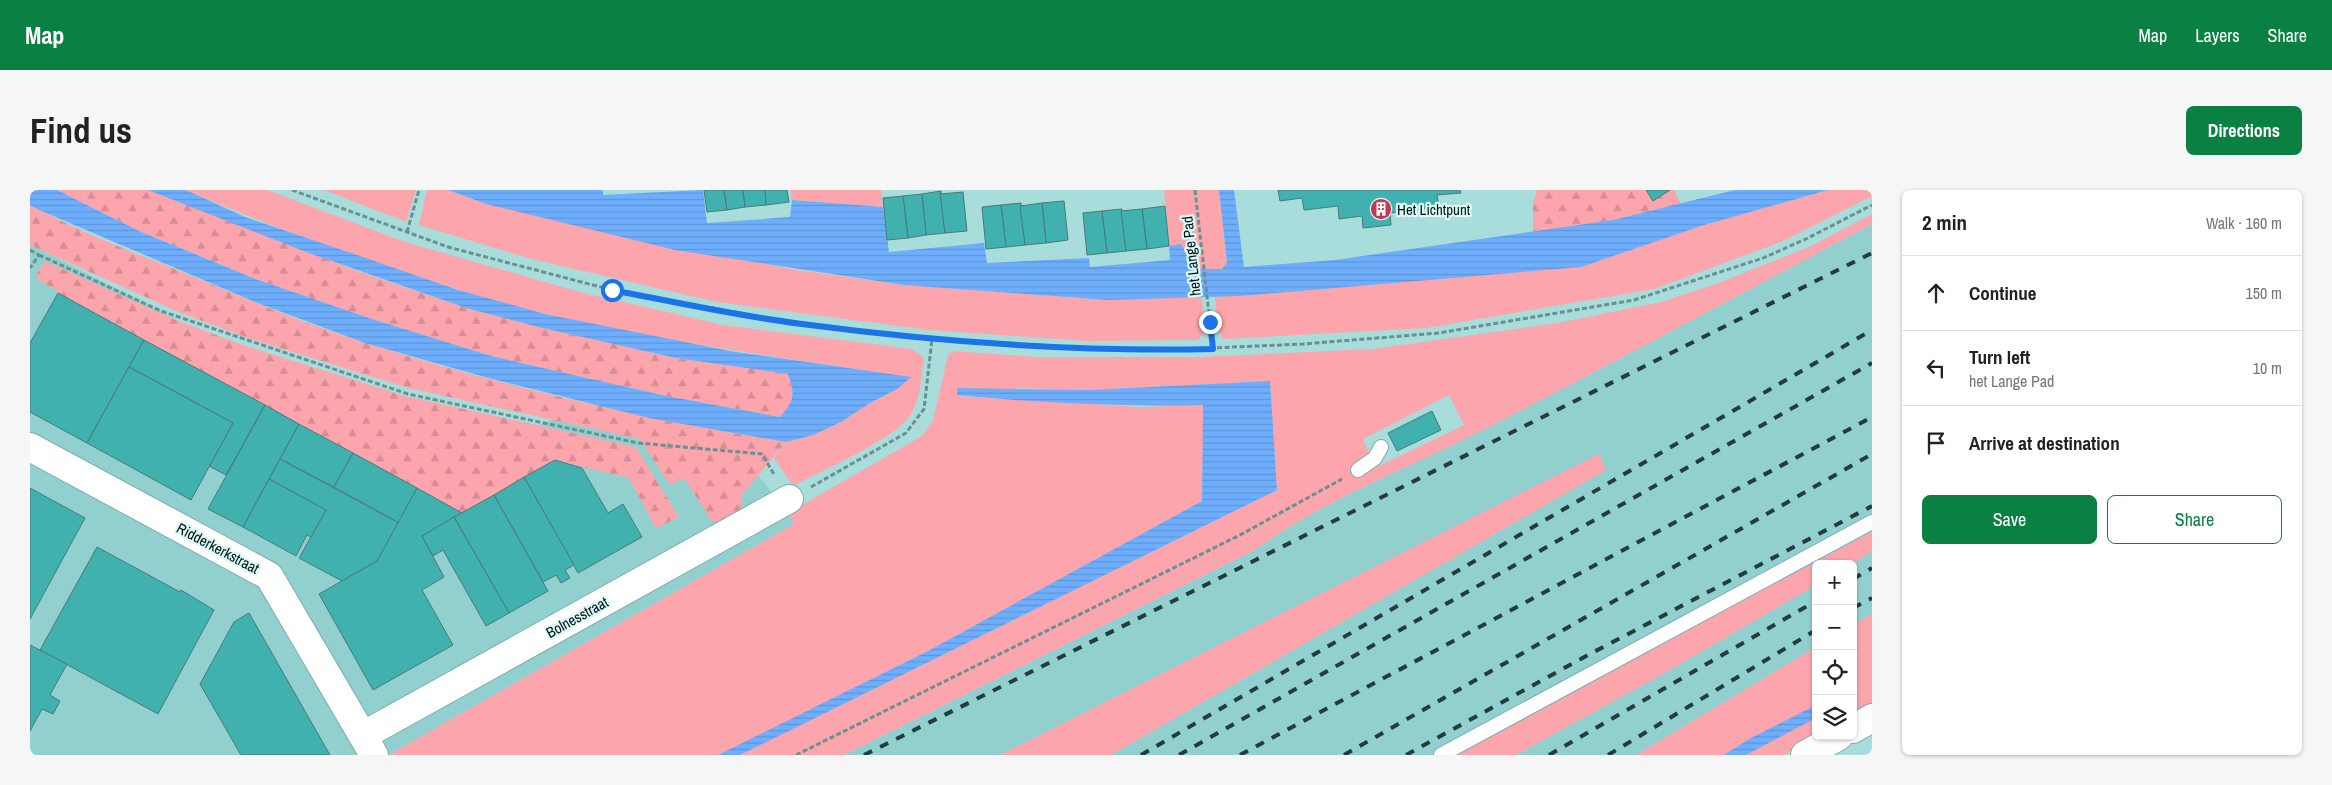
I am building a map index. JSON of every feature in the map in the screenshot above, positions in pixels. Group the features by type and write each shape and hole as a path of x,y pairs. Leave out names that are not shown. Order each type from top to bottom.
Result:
{"street":[{"name":"Ridderkerkstraat","path":"30,447 269,576 369,745"},
{"name":"Bolnesstraat","path":"369,745 789,499"},
{"path":"1857,727 1872,718"},
{"path":"1805,755 1832,740"}],"lane":[{"path":"1358,470 1375,458 1381,447"},
{"path":"1441,755 1872,522"}],"path":[{"path":"292,190 448,247 612,290 801,324 932,339 1142,350 1213,349 1312,344 1439,333 1634,300 1763,258 1827,229 1872,205"},
{"path":"407,232 419,190"},
{"name":"het Lange Pad","path":"1195,190 1213,349"},
{"path":"30,250 162,310 408,394 638,443 762,454 789,499 906,433 924,409 932,339"},
{"path":"30,268 39,255"},
{"path":"796,755 1240,535 1358,470"}],"shaded area":[{"path":"1872,216 1872,614 1857,623 1857,560 1812,560 1812,649 1636,755 821,755"},
{"path":"30,244 450,462 674,369 788,513 794,524 392,753 393,755 30,755"}],"green space":[{"path":"57,190 148,190 360,272 466,308 538,327 676,358 788,374 792,387 791,401 780,417 666,396 491,356 372,319 258,280 139,231"},
{"path":"186,190 267,190 405,242 580,292 723,325 912,349 924,358 917,401 911,414 903,424 890,434 857,454 793,486 774,458 786,442 813,435 841,422 870,403 897,389 910,377 773,357 636,333 506,304 336,248 261,221"},
{"path":"324,190 416,190 406,222"},
{"path":"427,190 448,190 486,204 791,269 904,285 1108,300 1202,296 1204,333 1198,340 1087,341 929,330 717,302 531,259 419,225"},
{"path":"790,190 881,190 883,207 792,200"},
{"path":"1164,190 1219,190 1227,262 1222,269 1194,269 1171,260"},
{"path":"1537,190 1674,190 1681,204 1613,220 1533,233 1533,203"},
{"path":"1828,190 1872,190 1872,196 1781,242 1654,289 1426,328 1224,339 1218,331 1215,297 1265,293 1701,226"},
{"path":"30,205 128,250 276,311 366,343 522,388 680,423 786,442 741,496 741,509 738,518 726,522 712,521 684,478 670,485 640,439 408,388 248,338 181,313 30,245"},
{"path":"1872,214 1872,224 1622,357 1471,436 1333,502 1255,550 844,755 740,755 1277,490 1270,381 1090,390 1019,388 957,396 1141,407 1204,405 1202,501 928,651 718,755 393,755 392,753 794,524 788,513 922,436 933,420 948,355 954,351 1036,357 1199,357 1373,349 1558,323 1661,302 1721,282 1809,247","holes":["1449,395 1464,425 1360,475 1354,463 1370,455 1363,439"]},
{"path":"45,261 178,321 246,346 405,396 636,447 679,517 656,528 629,478 555,460 462,513 58,293 58,291 37,279 38,276 36,275"},
{"path":"1599,454 1606,470 1111,755 1000,755"},
{"path":"1872,532 1872,551 1857,560 1819,560"},
{"path":"1812,564 1812,587 1661,675 1516,755 1451,755"},
{"path":"1872,614 1872,705 1857,714 1857,650 1857,623"},
{"path":"1812,649 1812,739 1784,755 1636,755"}],"water":[{"path":"30,190 57,190 139,231 258,280 372,319 491,356 666,396 780,417 791,401 792,387 788,374 676,358 538,327 466,308 306,252 148,190 186,190 245,217 458,290 545,314 730,351 911,377 897,389 870,403 841,422 813,435 786,442 649,418 488,378 365,343 255,302 37,209 30,205"},
{"path":"448,190 603,190 603,195 703,190 707,223 790,217 792,200 883,207 889,252 984,243 987,263 1089,258 1090,267 1170,260 1169,246 1181,244 1194,269 1222,269 1227,262 1219,190 1234,190 1244,267 1335,260 1613,220 1735,190 1828,190 1701,226 1581,267 1241,296 1108,300 904,285 675,250 486,204"},
{"path":"1270,381 1277,490 740,755 718,755 928,651 1202,501 1203,405 1111,405 1018,400 957,395 957,388 1090,390"},
{"path":"1812,707 1812,720 1746,755 1724,755 1749,739"}],"building":[{"path":"704,190 724,190 727,210 707,212"},
{"path":"724,190 743,190 745,207 727,210"},
{"path":"743,190 765,190 766,205 745,207"},
{"path":"765,190 787,190 789,202 766,205"},
{"name":"Het Lichtpunt","path":"1278,190 1460,190 1461,193 1437,195 1439,207 1390,213 1391,225 1363,228 1362,216 1339,219 1338,206 1304,210 1302,198 1280,201"},
{"path":"1646,190 1670,190 1653,201"},
{"path":"941,191 945,233 926,235 922,194"},
{"path":"963,192 967,231 945,233 940,194"},
{"path":"922,194 926,235 908,238 903,196"},
{"path":"903,196 908,238 887,240 883,198"},
{"path":"1064,201 1068,240 1046,243 1042,203"},
{"path":"1021,203 1025,245 1006,247 1001,205"},
{"path":"1042,203 1046,243 1025,245 1020,206"},
{"path":"1001,205 1006,247 986,249 982,207"},
{"path":"1165,206 1169,246 1147,249 1142,209"},
{"path":"1122,209 1126,251 1107,253 1102,211"},
{"path":"1142,209 1147,249 1126,251 1121,211"},
{"path":"1102,211 1107,253 1087,255 1083,213"},
{"path":"58,293 144,340 87,443 30,412 30,343"},
{"path":"144,340 265,405 226,475 209,466 233,423 129,367"},
{"path":"129,367 233,423 191,500 87,443"},
{"path":"265,405 299,424 243,527 208,509"},
{"path":"1432,411 1441,430 1397,451 1388,433"},
{"path":"299,424 353,453 334,487 280,459"},
{"path":"353,453 417,488 399,523 334,487"},
{"path":"280,459 399,523 377,561 342,581 299,558 326,510 269,479"},
{"path":"555,460 582,468 608,513 623,504 642,537 578,573 524,477"},
{"path":"524,477 574,565 565,570 570,578 561,583 556,575 543,582 494,495"},
{"path":"269,479 326,510 311,537 307,535 296,556 243,527"},
{"path":"30,488 85,518 30,619"},
{"path":"417,488 462,513 422,536 444,577 422,590 453,645 373,690 319,594 377,561"},
{"path":"494,495 548,591 509,613 454,517"},
{"path":"454,517 509,613 486,626 443,550 433,556 422,536"},
{"path":"97,547 180,592 181,590 214,610 158,714 40,650"},
{"path":"249,613 330,755 241,755 200,684 234,622"},
{"path":"30,645 67,664 50,695 60,701 53,714 42,709 30,731"}],"railway":[{"path":"864,755 1872,253"},
{"path":"1141,755 1872,330"},
{"path":"1179,755 1872,363"},
{"path":"1240,755 1872,417"},
{"path":"1344,755 1872,454"},
{"path":"1406,755 1588,655 1872,506"},
{"path":"1857,577 1872,568"},
{"path":"1857,606 1872,598"},
{"path":"1549,755 1812,603"},
{"path":"1608,755 1812,632"}],"place":[{"name":"Het Lichtpunt","path":"1381,209"}],"route":[{"path":"612,290 709,309 801,324 932,339 1142,350 1213,349 1210,322"}]}
